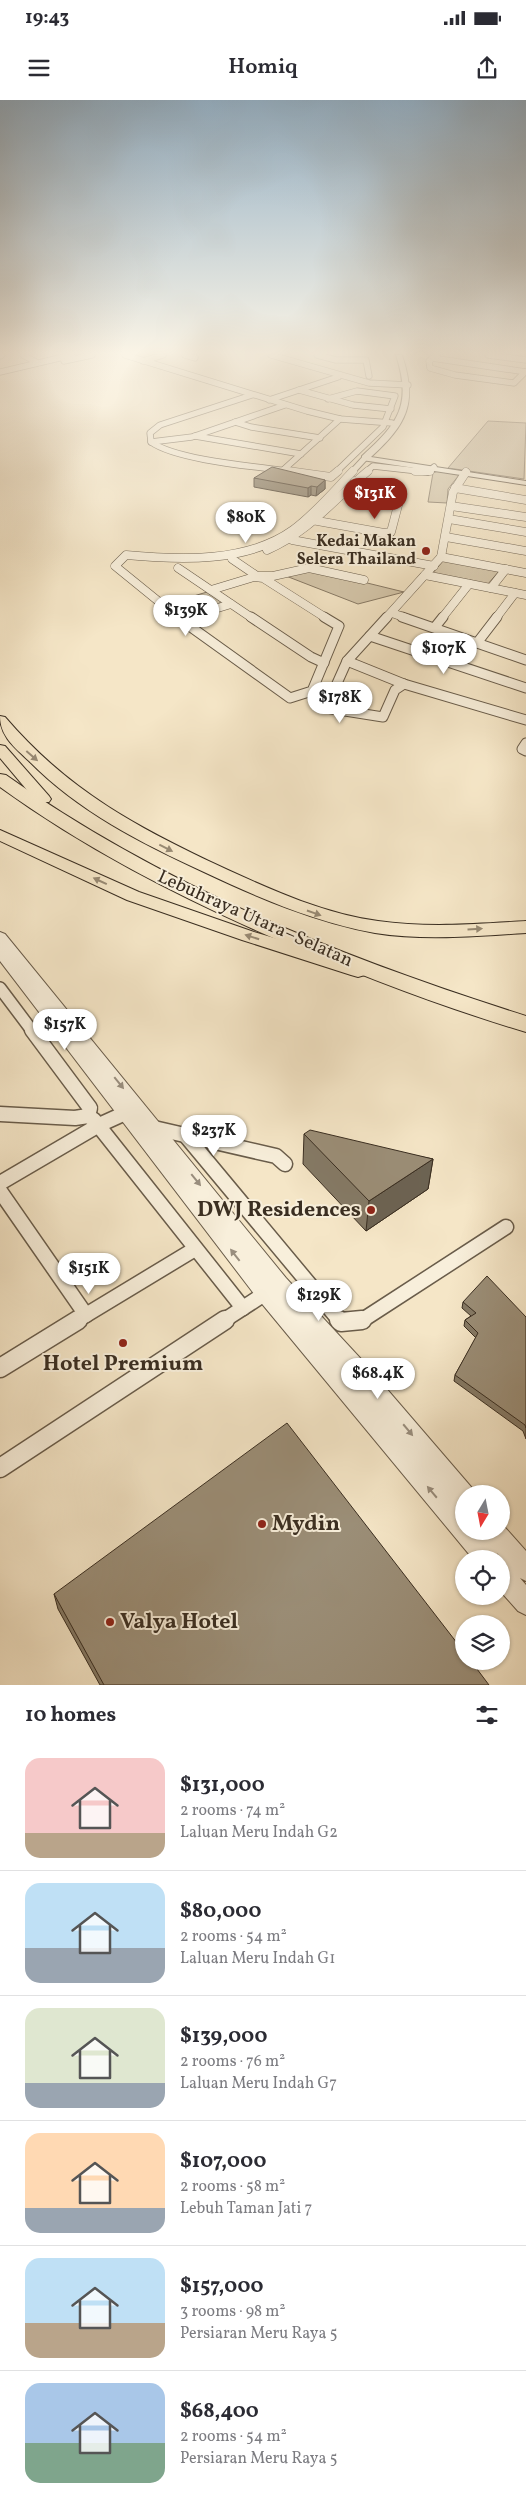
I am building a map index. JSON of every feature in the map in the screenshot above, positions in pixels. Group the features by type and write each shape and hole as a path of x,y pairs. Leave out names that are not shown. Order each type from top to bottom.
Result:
{"highway":[{"name":"Lebuhraya Utara–Selatan","path":"0,767 43,799 119,844 333,942 430,979 526,1010"},
{"name":"Lebuhraya Utara–Selatan","path":"0,779 39,808 137,865 220,906 383,976 526,1024"}],"main road":[{"path":"0,720 18,744 68,788 91,805 171,851 277,900 321,916 401,930 436,931 526,927"},
{"path":"0,750 43,799"},
{"path":"0,835 132,896 311,956 383,976"}],"street":[{"path":"150,442 150,433 155,429"},
{"path":"150,442 195,436 215,429"},
{"path":"263,429 320,438"},
{"path":"282,471 330,429"},
{"path":"150,442 162,450 182,455 329,478 380,429"},
{"path":"211,590 254,577 268,580 339,626 314,689 290,698 180,619 115,566 122,558 190,557 242,550 276,539 305,518 394,429"},
{"path":"195,436 301,454"},
{"path":"366,457 526,482"},
{"path":"366,457 414,468"},
{"path":"122,558 162,564 232,559 266,550 292,540 316,520 355,481 377,465 434,468"},
{"path":"404,684 395,690 383,718 327,709 326,707 347,661 441,557 455,488 465,473"},
{"path":"305,518 392,532 401,489 355,481"},
{"path":"455,488 526,500 515,515"},
{"path":"451,506 526,517"},
{"path":"449,519 526,532"},
{"path":"446,537 526,551"},
{"path":"292,540 434,566"},
{"path":"441,557 526,573"},
{"path":"232,559 257,576 272,576 309,568 364,580"},
{"path":"178,568 324,664"},
{"path":"491,588 506,570"},
{"path":"425,575 526,595"},
{"path":"435,627 469,584"},
{"path":"477,643 515,593"},
{"path":"180,619 231,604"},
{"path":"392,613 477,643 524,657"},
{"path":"370,636 526,688"},
{"path":"347,661 404,684 526,720"},
{"path":"526,744 522,749 526,751"},
{"path":"0,937 131,1110 455,1519"},
{"path":"0,951 131,1110 154,1128 272,1289 354,1366 455,1485"},
{"path":"0,988 90,1108 93,1121 243,1308"},
{"path":"0,1183 93,1121 131,1110"},
{"path":"0,1114 75,1118 93,1121"},
{"path":"154,1128 276,1156 285,1164"},
{"path":"186,1136 333,1315 342,1322 362,1321 506,1227"},
{"path":"0,1191 86,1315"},
{"path":"0,1368 195,1249"},
{"path":"0,1468 272,1289"},
{"path":"472,1540 481,1550"},
{"path":"501,1540 526,1569"},
{"path":"510,1584 526,1603"}],"shaded area":[{"path":"481,429 526,429 524,479 448,468"},
{"path":"438,471 459,475 448,489 447,503 428,502 433,473"},
{"path":"443,561 500,570 487,585 432,574"},
{"path":"310,569 404,592 358,604 286,576"},
{"path":"207,592 221,601 219,604 193,613 187,613 181,612 167,604"}],"building":[{"path":"272,467 325,480 317,487 311,486 308,488 254,478"},
{"path":"310,1130 433,1159 369,1201 304,1134"},
{"path":"487,1276 526,1317 526,1428 525,1425 455,1375 478,1333 465,1320 476,1313 463,1302"},
{"name":"Mydin","path":"287,1423 455,1640 455,1670 478,1670 489,1685 104,1685 54,1594"}],"place":[{"name":"Kedai Makan Selera Thailand","path":"426,551"},
{"name":"DWJ Residences","path":"371,1210"},
{"name":"Hotel Premium","path":"123,1343"},
{"name":"Mydin","path":"262,1524"},
{"name":"Valya Hotel","path":"110,1622"}]}
